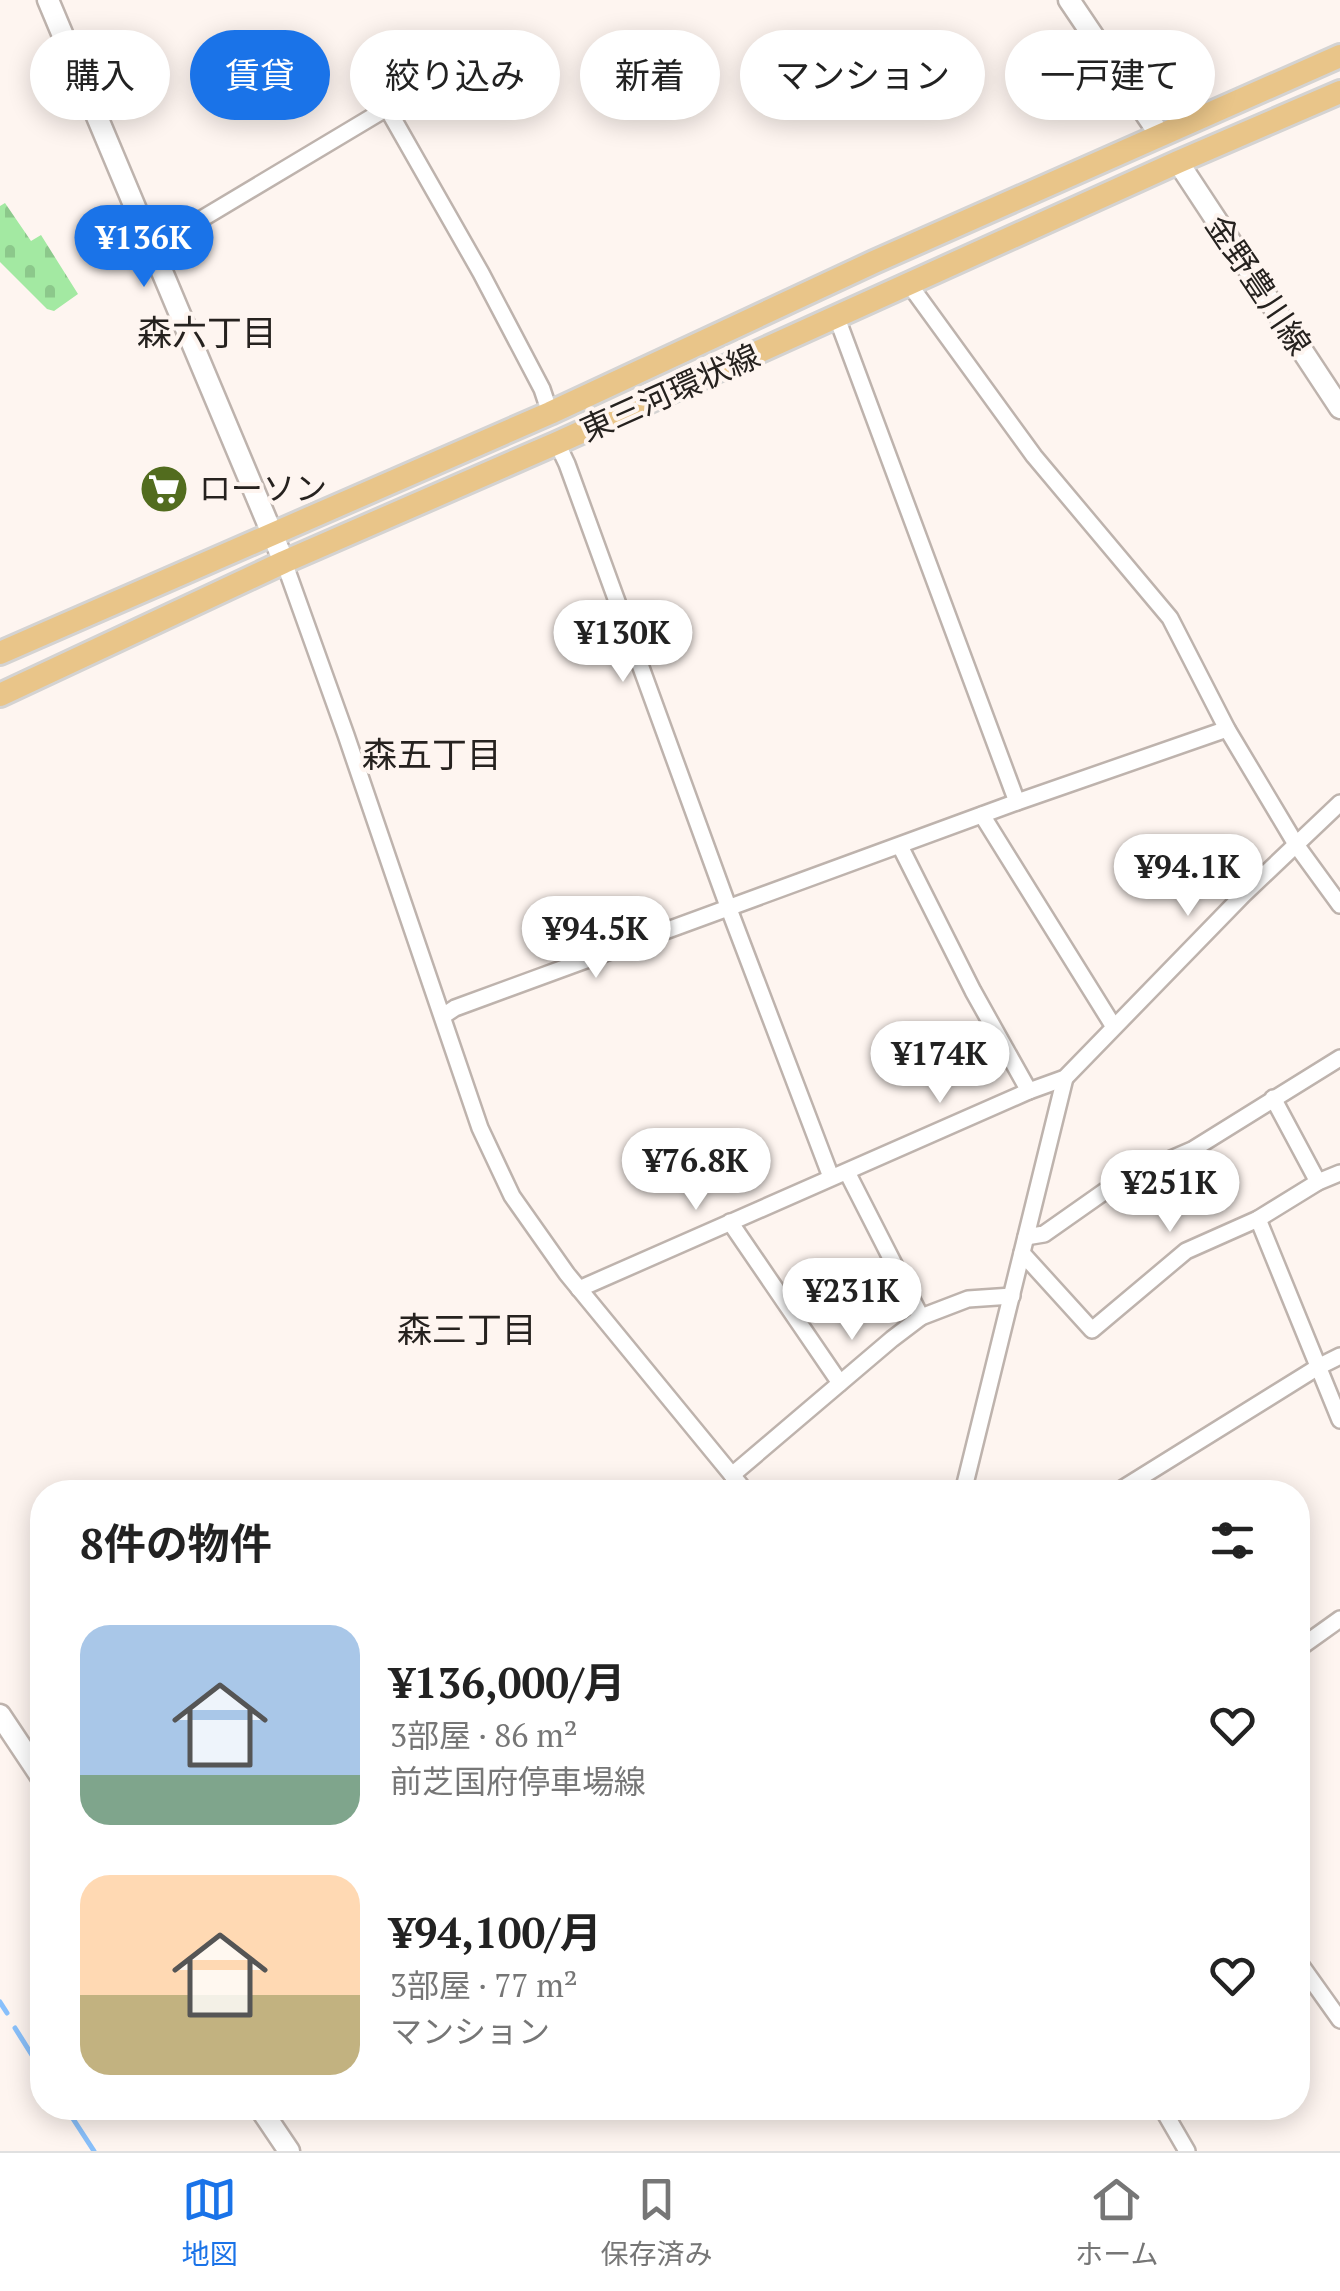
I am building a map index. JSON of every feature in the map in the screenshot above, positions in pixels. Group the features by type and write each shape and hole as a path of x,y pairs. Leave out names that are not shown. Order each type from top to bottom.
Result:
{"main road":[{"path":"48,0 284,562"},
{"path":"1069,0 1160,135"},
{"name":"東三河環状線","path":"0,653 550,413 874,262 1340,56"},
{"name":"東三河環状線","path":"0,695 284,562 1340,92"},
{"name":"金野豊川線","path":"1178,162 1340,408"},
{"path":"0,1714 30,1760"},
{"path":"268,2120 289,2151"}],"street":[{"path":"153,248 386,108 482,274 542,389 550,413"},
{"path":"909,284 1034,456 1170,618 1227,730 1296,846 1340,905"},
{"path":"836,318 1017,802"},
{"path":"556,444 729,909 839,1174 921,1316"},
{"path":"284,562 480,1128 499,1170 531,1225 579,1290 736,1480"},
{"path":"443,1016 455,1008 1017,802 1227,730"},
{"path":"579,1290 1065,1078 1243,895 1340,803"},
{"path":"982,815 1114,1026"},
{"path":"900,846 1029,1091"},
{"path":"1026,1236 1044,1234 1118,1182 1192,1150 1340,1058"},
{"path":"966,1480 1065,1078"},
{"path":"1273,1098 1318,1182"},
{"path":"1022,1254 1092,1330 1186,1251 1258,1219 1340,1173"},
{"path":"1258,1219 1340,1420"},
{"path":"730,1222 840,1382"},
{"path":"732,1475 921,1316 968,1298 1012,1296"},
{"path":"1137,1480 1340,1356"},
{"path":"1310,1640 1340,1619"},
{"path":"1310,1977 1340,2020"},
{"path":"1169,2120 1187,2151"}],"green space":[{"path":"5,203 31,241 41,235 78,294 54,311 47,309 0,262 0,206"}],"waterway":[{"path":"0,2002 7,2013"},
{"path":"15,2028 30,2052"},
{"path":"74,2120 94,2151"}],"place":[{"name":"ローソン","path":"164,489"}],"district":[{"name":"森六丁目","path":"207,333"},
{"name":"森五丁目","path":"432,755"},
{"name":"森三丁目","path":"467,1330"}]}
